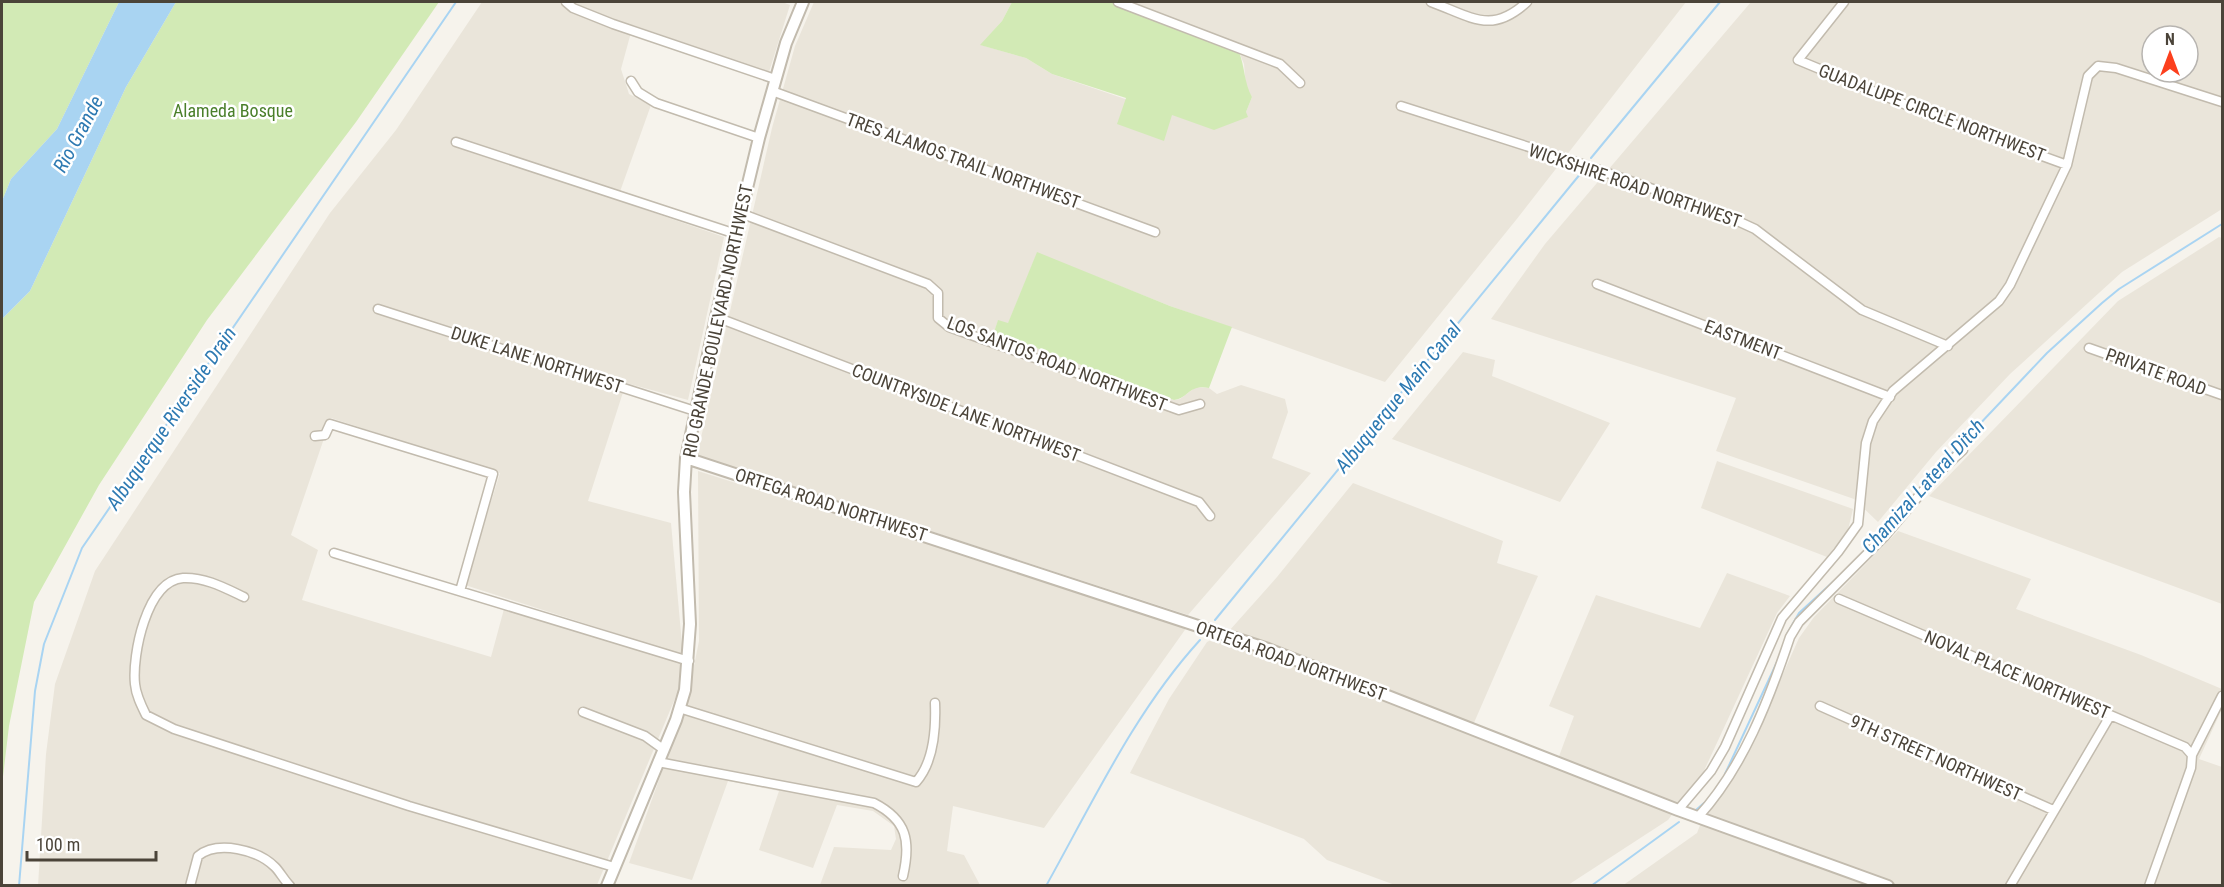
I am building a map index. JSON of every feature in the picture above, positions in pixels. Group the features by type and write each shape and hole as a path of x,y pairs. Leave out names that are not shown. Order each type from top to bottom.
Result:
{"street":[{"path":"566,2 573,8 613,24 775,79"},
{"name":"RIO GRANDE BOULEVARD NORTHWEST","path":"607,885 679,708 689,661 690,624 684,492 686,458 716,317 759,138 775,79 803,2"},
{"path":"1118,2 1280,64 1300,83"},
{"path":"1431,2 1482,20 1498,22 1513,14 1527,2"},
{"name":"GUADALUPE CIRCLE NORTHWEST","path":"1844,2 1798,60 1940,119 2067,165"},
{"path":"1678,810 1711,771 1725,747 1782,618 1838,552 1858,524 1866,443 1873,421 1890,397 2005,292 2067,165 2088,76 2098,66 2152,78 2223,102"},
{"path":"631,81 638,92 656,103 759,138"},
{"name":"TRES ALAMOS TRAIL NORTHWEST","path":"772,91 1155,232"},
{"name":"WICKSHIRE ROAD NORTHWEST","path":"1401,106 1582,164 1718,212 1755,229 1862,310 1948,346"},
{"path":"456,142 736,234"},
{"name":"LOS SANTOS ROAD NORTHWEST","path":"740,213 928,284 938,293 938,318 949,327 1179,410 1200,404"},
{"name":"EASTMENT","path":"1597,284 1890,397"},
{"name":"DUKE LANE NORTHWEST","path":"378,309 695,411"},
{"name":"COUNTRYSIDE LANE NORTHWEST","path":"716,317 1199,502 1210,516"},
{"name":"PRIVATE ROAD","path":"2088,348 2223,395"},
{"path":"315,436 325,435 330,424 493,474 460,591"},
{"path":"1698,817 1717,796 1739,759 1790,637 1799,622 1891,530 1938,474 1963,450"},
{"name":"ORTEGA ROAD NORTHWEST","path":"686,458 1268,649 1678,810 1888,885"},
{"path":"334,553 689,661"},
{"path":"244,597 206,580 181,578 165,587 148,611 138,638 135,683 146,715 174,729 409,806 614,867"},
{"name":"NOVAL PLACE NORTHWEST","path":"1839,599 2185,747 2192,755"},
{"path":"2149,885 2191,768 2192,755 2223,696"},
{"path":"679,708 916,782 930,753 936,721 935,703"},
{"name":"9TH STREET NORTHWEST","path":"1820,706 2052,810"},
{"path":"583,712 645,736 663,749"},
{"path":"2010,885 2052,810 2110,716"},
{"path":"658,762 874,802 891,812 901,825 908,856 903,876"},
{"path":"190,885 198,856 210,850 230,847 268,862 290,885"}],"shaded area":[{"path":"482,2 782,2 790,5 769,72 633,25 621,69 629,94 651,105 617,200 724,237 688,400 626,383 588,501 671,523 683,655 465,585 500,473 331,418 291,535 318,550 302,600 491,657 504,609 683,664 679,689 597,885 38,886 46,754 55,684 95,571 330,213 396,130"},
{"path":"814,2 1012,2 1002,21 981,45 1026,58 1052,74 1172,115 1246,112 1252,97 1246,87 1244,64 1239,52 1128,2 1686,2 1516,220 1385,382 1170,306 1037,253 1008,324 998,321 994,332 1174,400 1180,399 1196,387 1209,388 1217,394 1241,385 1285,399 1288,412 1272,458 1311,473 1188,615 697,455 772,128 795,46"},
{"path":"1751,2 2222,2 2222,209 2122,272 2010,374 1936,452 1878,522 1854,499 1716,451 1736,398 1491,319 1545,244"},
{"path":"2219,237 2222,238 2222,604 1929,496 2118,301"},
{"path":"1463,352 1495,360 1492,376 1610,423 1560,502 1392,439"},
{"path":"1717,461 1853,509 1848,530 1827,557 1701,508"},
{"path":"698,471 1187,627 1044,828 953,806 947,851 964,855 980,885 820,885 834,847 891,850 896,839 894,826 873,811 837,805 813,868 759,850 779,791 728,781 692,880 629,863 686,705 699,641"},
{"path":"1353,483 1503,541 1497,563 1538,576 1473,725 1558,759 1574,716 1549,706 1596,595 1700,628 1727,573 1790,596 1777,613 1703,773 1668,820 1568,885 1395,885 1327,860 1304,839 1130,773 1169,699 1207,642 1229,631 1277,577"},
{"path":"1898,531 2031,579 2016,609 2141,655 2222,689 2222,709 2199,759 2222,767 2222,885 1622,886 1697,833 1704,815 1724,793 1745,759 1799,638 1814,617"}],"green space":[{"path":"2,2 119,2 57,129 11,179 2,201"},
{"name":"Alameda Bosque","path":"176,2 439,2 356,122 207,320 99,485 34,602 9,726 2,785 2,319 30,291 126,87"},
{"path":"1012,2 1112,2 1239,52 1252,97 1246,112 1248,117 1214,130 1172,115 1164,141 1117,124 1126,98 1052,74 1026,58 980,45 1002,21"},
{"path":"1037,252 1170,306 1232,327 1209,388 1197,388 1174,400 994,332 998,320 1008,323"}],"water":[{"name":"Rio Grande","path":"119,2 176,2 126,87 30,291 2,319 2,201 11,179 57,129"}],"waterway":[{"name":"Albuquerque Riverside Drain","path":"19,886 35,691 44,644 82,548 456,2"},
{"name":"Albuquerque Main Canal","path":"1591,158 1720,2"},
{"name":"Albuquerque Main Canal","path":"1215,620 1581,173"},
{"name":"Chamizal Lateral Ditch","path":"1921,486 2047,353 2102,303 2119,289 2222,224"},
{"name":"Chamizal Lateral Ditch","path":"1866,549 1898,514"},
{"name":"Chamizal Lateral Ditch","path":"1787,634 1799,613 1834,581"},
{"name":"Albuquerque Main Canal","path":"1046,886 1135,727 1155,697 1200,640"},
{"name":"Chamizal Lateral Ditch","path":"1725,774 1777,662"},
{"name":"Chamizal Lateral Ditch","path":"1696,810 1704,803"},
{"name":"Chamizal Lateral Ditch","path":"1591,886 1679,822"}]}
